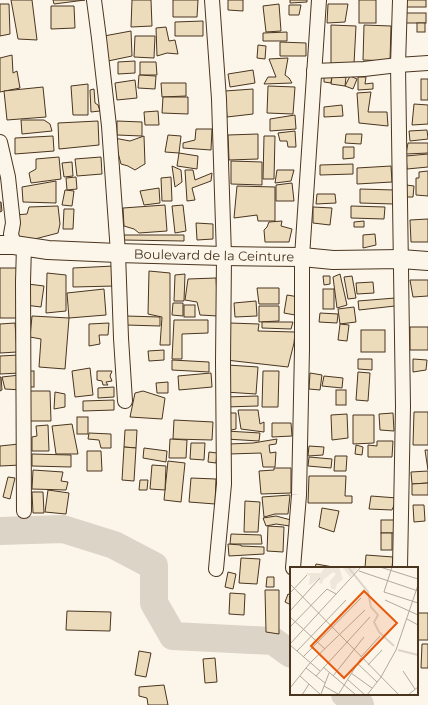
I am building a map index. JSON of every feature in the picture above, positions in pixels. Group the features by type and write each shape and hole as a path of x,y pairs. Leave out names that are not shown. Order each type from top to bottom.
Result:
{"street":[{"path":"94,0 109,126 118,253 125,401"},
{"path":"212,0 219,99 224,256 224,484 216,569"},
{"path":"293,567 299,495 302,257 319,0"},
{"path":"400,0 398,65 403,406 400,567"},
{"path":"314,71 364,69 428,63"},
{"path":"0,142 4,177 13,223 11,234 23,282 24,511"},
{"name":"Boulevard de la Ceinture","path":"13,245 48,250 118,253 302,257 333,260 401,259 428,261"}],"building":[{"path":"11,0 32,0 37,40 18,39"},
{"path":"53,0 85,0 54,4"},
{"path":"132,0 151,0 152,26 131,27"},
{"path":"173,0 198,0 197,17 173,17"},
{"path":"228,0 243,0 243,11 228,10"},
{"path":"290,0 307,0 307,2 290,3"},
{"path":"359,0 376,0 376,23 359,23"},
{"path":"405,0 426,0 426,7 405,7"},
{"path":"0,4 9,4 10,34 0,36"},
{"path":"279,4 281,31 266,32 263,6"},
{"path":"328,4 348,4 345,22 327,23"},
{"path":"289,5 301,5 299,15 289,15"},
{"path":"51,6 74,6 75,28 51,29"},
{"path":"406,13 426,13 426,23 406,23"},
{"path":"203,21 203,36 175,36 175,22"},
{"path":"417,23 425,23 425,32 417,32"},
{"path":"331,25 356,26 354,64 331,64"},
{"path":"364,25 391,26 390,61 363,60"},
{"path":"166,27 169,41 175,40 178,54 167,53 157,56 156,28"},
{"path":"131,31 132,56 108,61 104,36"},
{"path":"287,32 287,41 263,41 263,33"},
{"path":"135,36 155,36 154,58 134,57"},
{"path":"280,42 306,43 306,56 280,56"},
{"path":"258,45 266,46 265,59 257,58"},
{"path":"12,55 13,73 17,71 20,88 0,92 0,58"},
{"path":"288,58 285,75 292,83 264,84 268,77 276,77 269,59"},
{"path":"135,61 135,73 118,74 118,62"},
{"path":"140,62 156,62 157,75 140,75"},
{"path":"253,70 255,83 230,87 228,74"},
{"path":"139,75 156,76 155,89 138,88"},
{"path":"324,75 332,75 331,83 324,82"},
{"path":"350,76 357,79 353,89 345,86"},
{"path":"332,77 346,77 345,86 331,84"},
{"path":"358,77 366,77 365,84 373,83 373,89 358,90"},
{"path":"421,79 428,79 428,100 421,100"},
{"path":"135,80 137,98 117,100 115,83"},
{"path":"161,83 186,83 186,96 162,97"},
{"path":"88,84 88,115 73,115 71,86"},
{"path":"268,86 295,87 293,114 267,113"},
{"path":"43,87 46,117 7,120 4,91"},
{"path":"94,89 95,103 98,105 100,111 91,112 90,90"},
{"path":"253,89 253,114 227,117 225,91"},
{"path":"371,92 368,112 387,112 388,126 359,123 357,93"},
{"path":"163,97 188,97 188,114 162,113"},
{"path":"414,104 428,105 428,124 412,125"},
{"path":"342,105 343,116 324,117 324,107"},
{"path":"158,111 159,125 145,125 144,112"},
{"path":"295,115 296,129 270,131 270,119"},
{"path":"21,120 44,120 50,124 52,131 22,134"},
{"path":"98,121 99,145 59,149 58,123"},
{"path":"117,121 142,122 142,136 117,135"},
{"path":"196,129 212,129 211,150 183,148 183,143 195,140"},
{"path":"427,130 428,139 410,141 409,131"},
{"path":"295,131 296,147 288,147 287,141 280,141 278,133"},
{"path":"258,134 258,159 229,160 228,135"},
{"path":"346,134 362,134 361,144 345,143"},
{"path":"168,135 181,136 179,153 165,152"},
{"path":"53,136 54,151 15,154 15,138"},
{"path":"144,136 145,164 135,170 121,164 114,138 130,141"},
{"path":"264,136 275,136 274,179 263,179"},
{"path":"408,143 428,143 428,153 406,154"},
{"path":"343,147 354,147 354,158 343,159"},
{"path":"179,153 198,156 197,169 177,166"},
{"path":"428,154 428,167 407,169 406,156"},
{"path":"59,157 61,179 31,183 29,173 36,169 36,159"},
{"path":"101,157 102,174 77,176 75,159"},
{"path":"231,161 262,162 262,185 231,184"},
{"path":"72,162 73,176 64,177 62,163"},
{"path":"353,164 353,174 320,175 320,165"},
{"path":"172,166 181,170 182,182 175,187"},
{"path":"391,166 392,182 357,184 357,168"},
{"path":"185,170 193,170 195,180 212,173 211,181 192,188 195,200 187,201"},
{"path":"277,170 294,170 291,181 275,183"},
{"path":"428,171 428,196 416,195 416,178 419,178 419,172"},
{"path":"76,177 77,189 67,190 66,178"},
{"path":"171,177 172,201 162,201 161,178"},
{"path":"56,181 56,203 23,202 22,187"},
{"path":"292,183 294,201 276,201 276,185"},
{"path":"406,185 414,186 413,197 404,197"},
{"path":"237,186 275,187 275,221 258,221 257,215 234,218"},
{"path":"159,188 160,203 144,205 140,191"},
{"path":"360,189 394,190 394,204 360,203"},
{"path":"65,190 74,191 72,206 62,205"},
{"path":"317,194 335,194 336,203 316,204"},
{"path":"0,202 2,211 0,212"},
{"path":"165,205 167,231 139,233 134,229 124,226 123,208"},
{"path":"183,205 186,231 175,233 172,206"},
{"path":"58,206 60,224 58,233 31,240 13,234 15,215 27,214 29,207"},
{"path":"351,206 385,207 384,219 351,218"},
{"path":"313,207 332,208 330,225 313,223"},
{"path":"64,209 74,209 73,229 63,229"},
{"path":"428,219 428,242 411,242 410,220"},
{"path":"282,221 281,226 292,229 289,242 265,242 264,230 269,222"},
{"path":"364,221 364,227 354,227 354,222"},
{"path":"196,223 213,224 213,239 197,240"},
{"path":"375,234 376,245 363,248 363,235"},
{"path":"123,235 184,235 184,241 123,240"},
{"path":"114,266 115,286 73,287 73,268"},
{"path":"0,268 20,268 20,318 0,318"},
{"path":"149,271 170,273 170,345 160,345 162,317 148,314"},
{"path":"47,273 66,275 66,311 46,313"},
{"path":"185,274 184,301 174,301 175,275"},
{"path":"340,274 347,305 337,308 333,277"},
{"path":"323,276 330,276 330,284 324,285"},
{"path":"352,276 356,298 348,299 344,277"},
{"path":"216,278 218,316 200,315 197,302 185,300 188,279"},
{"path":"410,280 428,280 428,296 413,297"},
{"path":"373,282 374,293 357,294 356,283"},
{"path":"28,284 44,286 41,307 25,305"},
{"path":"257,288 279,288 279,304 259,304"},
{"path":"104,289 106,315 69,318 67,293"},
{"path":"323,289 334,289 334,309 323,309"},
{"path":"287,295 299,297 295,315 284,313"},
{"path":"395,298 395,306 359,310 358,301"},
{"path":"256,301 257,316 235,317 234,303"},
{"path":"173,303 183,303 183,316 172,315"},
{"path":"184,305 195,305 195,317 184,317"},
{"path":"259,306 279,306 279,321 259,322"},
{"path":"354,307 356,322 340,324 338,309"},
{"path":"320,313 338,314 337,323 319,322"},
{"path":"32,316 69,318 65,369 39,367 41,339 30,337"},
{"path":"126,316 160,317 160,326 126,325"},
{"path":"174,320 208,320 208,333 182,334 182,359 172,359"},
{"path":"262,322 293,322 291,329 262,328"},
{"path":"15,323 17,352 0,353 0,324"},
{"path":"109,323 108,335 99,335 100,344 89,346 89,324"},
{"path":"229,323 259,324 258,331 295,332 288,367 226,360"},
{"path":"340,324 349,325 347,341 338,340"},
{"path":"410,327 428,327 428,350 410,350"},
{"path":"361,330 385,330 385,352 361,352"},
{"path":"164,350 164,360 149,361 148,351"},
{"path":"19,355 20,373 0,374 0,356"},
{"path":"358,359 372,359 372,370 358,369"},
{"path":"413,359 427,360 426,370 413,372"},
{"path":"172,360 209,362 209,372 172,370"},
{"path":"227,365 258,367 256,394 225,392"},
{"path":"90,368 93,395 75,397 72,371"},
{"path":"28,371 34,371 34,387 28,387"},
{"path":"97,371 112,371 110,376 112,381 106,382 108,385 103,385 102,381 97,380"},
{"path":"263,371 279,371 278,407 262,407"},
{"path":"358,372 370,373 368,401 356,400"},
{"path":"211,373 212,387 179,390 178,376"},
{"path":"310,373 322,375 320,390 309,389"},
{"path":"20,375 22,390 5,389 2,377"},
{"path":"324,376 343,378 342,388 322,386"},
{"path":"0,377 2,390 0,391"},
{"path":"168,382 168,393 157,393 156,383"},
{"path":"114,387 114,397 98,398 98,388"},
{"path":"336,390 346,390 346,405 336,405"},
{"path":"28,391 50,391 51,421 29,421"},
{"path":"143,391 165,398 162,419 130,417 135,393"},
{"path":"55,392 65,394 65,407 54,409"},
{"path":"258,396 258,406 225,407 225,397"},
{"path":"114,400 114,410 83,411 83,401"},
{"path":"238,410 258,410 260,424 264,422 264,432 241,429"},
{"path":"414,412 428,412 428,445 413,445"},
{"path":"225,413 236,413 236,429 226,431"},
{"path":"393,413 394,431 380,430 379,414"},
{"path":"347,414 348,438 332,440 331,415"},
{"path":"353,415 374,415 374,443 353,444"},
{"path":"77,417 88,417 88,434 77,434"},
{"path":"174,420 213,422 212,440 173,439"},
{"path":"272,423 291,423 292,436 272,437"},
{"path":"72,424 78,454 56,454 52,426"},
{"path":"48,425 49,451 32,451 32,437 37,436 36,426"},
{"path":"125,430 137,430 136,448 124,447"},
{"path":"226,431 260,433 259,441 226,439"},
{"path":"89,433 111,434 111,448 101,448 99,440 88,439"},
{"path":"170,439 187,440 186,458 169,458"},
{"path":"277,439 276,444 269,445 270,453 276,452 275,467 263,467 261,453 229,454 229,444 253,443"},
{"path":"377,441 393,441 392,457 368,457 368,445 377,446"},
{"path":"191,443 205,443 204,460 190,459"},
{"path":"19,444 21,465 0,466 0,446"},
{"path":"356,445 363,447 362,455 355,454"},
{"path":"309,446 324,447 323,455 308,456"},
{"path":"124,447 136,448 134,481 122,480"},
{"path":"144,448 167,451 166,462 143,458"},
{"path":"425,450 428,450 428,470"},
{"path":"87,451 101,451 102,471 87,471"},
{"path":"209,452 217,453 216,463 208,462"},
{"path":"32,454 71,455 71,467 32,466"},
{"path":"335,456 347,456 346,471 334,471"},
{"path":"309,457 332,459 331,468 308,466"},
{"path":"168,461 185,463 181,502 164,500"},
{"path":"152,465 166,466 165,490 150,489"},
{"path":"274,468 291,468 291,493 261,494 259,471 274,470"},
{"path":"33,470 63,472 61,481 68,482 66,490 32,489"},
{"path":"428,471 428,483 412,484 411,472"},
{"path":"309,476 346,476 345,496 352,496 352,503 308,503"},
{"path":"8,477 15,478 10,499 3,497"},
{"path":"191,478 216,479 215,504 189,502"},
{"path":"140,480 148,480 147,490 139,490"},
{"path":"428,483 428,495 412,495 412,484"},
{"path":"48,490 69,493 66,514 45,512"},
{"path":"32,492 43,492 44,513 33,513"},
{"path":"290,495 288,514 275,514 264,517 262,497"},
{"path":"371,496 397,498 392,510 369,509"},
{"path":"245,501 260,502 258,532 244,532"},
{"path":"413,505 424,505 425,521 414,522"},
{"path":"322,508 339,511 334,532 319,527"},
{"path":"276,516 291,520 290,526 276,524 266,526 263,518"},
{"path":"381,520 397,520 397,533 381,533"},
{"path":"268,526 284,527 283,552 267,551"},
{"path":"381,533 392,533 392,550 381,550"},
{"path":"231,534 261,535 262,544 230,544"},
{"path":"228,544 264,547 264,554 229,556"},
{"path":"366,555 393,557 392,567 365,567"},
{"path":"241,558 260,559 257,584 239,583"},
{"path":"316,564 333,567 315,567"},
{"path":"228,572 236,574 233,589 225,587"},
{"path":"267,577 274,577 274,587 266,587"},
{"path":"265,590 279,590 279,634 266,632"},
{"path":"230,593 245,594 244,615 229,614"},
{"path":"288,594 290,595 290,604 285,602"},
{"path":"67,611 111,612 110,631 66,630"},
{"path":"418,613 428,613 428,640 418,640"},
{"path":"422,644 428,644 428,668 421,668"},
{"path":"139,651 151,653 146,677 135,675"},
{"path":"215,658 217,682 205,683 203,659"},
{"path":"164,685 168,705 148,705 147,698 139,696 139,687"}],"waterway":[{"path":"0,531 63,529 114,545 154,566 154,603 173,636 273,641 290,653"},
{"path":"346,695 360,705"}]}
